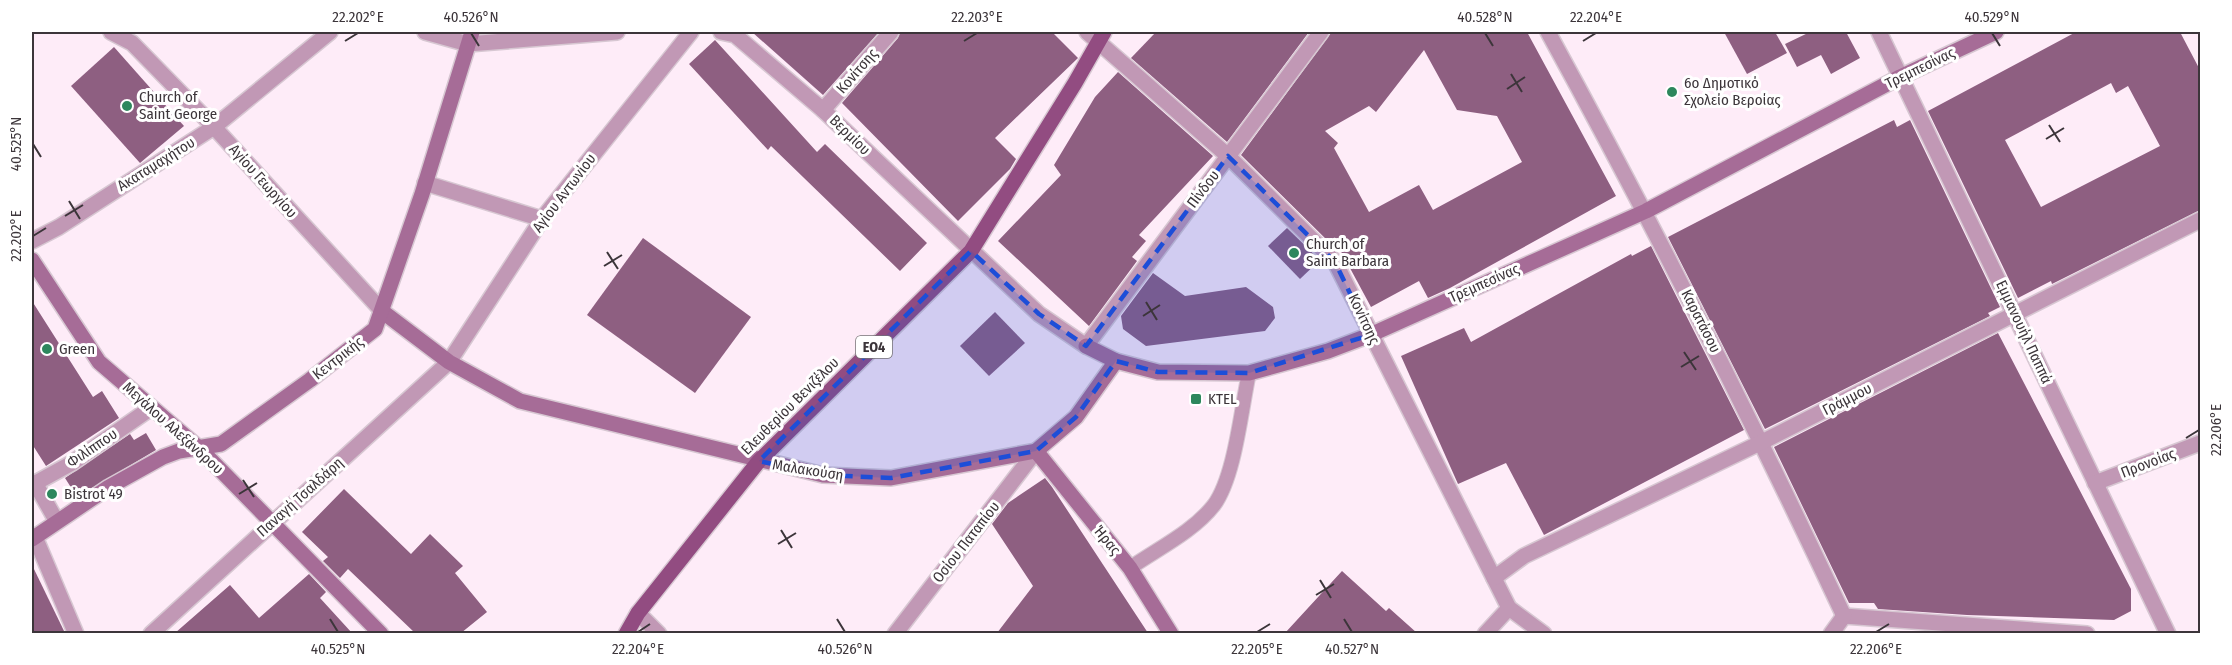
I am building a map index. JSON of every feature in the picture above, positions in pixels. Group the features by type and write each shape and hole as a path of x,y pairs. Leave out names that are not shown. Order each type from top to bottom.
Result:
{"main road":[{"name":"Ελευθερίου Βενιζέλου","path":"626,633 638,613 759,461 971,250 1101,37"}],"street":[{"name":"Αγίου Γεωργίου","path":"111,32 132,43 214,127 382,312"},
{"name":"Ακαταμαχήτου","path":"32,241 59,227 214,127 330,32"},
{"path":"425,32 470,38 616,32"},
{"name":"Αγίου Αντωνίου","path":"449,362 542,219 691,32"},
{"name":"Βερμίου","path":"721,32 735,35 823,110 971,250"},
{"name":"Κονίτσης","path":"823,110 891,32"},
{"name":"Κονίτσης","path":"1087,32 1101,37 1228,156 1335,262 1509,608 1544,633"},
{"name":"Πίνδου","path":"1086,346 1321,32"},
{"name":"Καρατάσου","path":"1548,32 1646,211 1762,442 1844,616"},
{"name":"Εμμανουήλ Παππά","path":"1879,32 2168,633"},
{"name":"Τρεμπεσίνας","path":"971,250 1039,314 1086,346 1116,361 1158,372 1249,373 1328,351 1370,335 1646,211 1900,77 1996,32"},
{"name":"Κεντρικής","path":"33,538 56,520 163,457 179,451 221,444 310,381 375,329 425,183 470,38"},
{"path":"425,183 542,219"},
{"name":"Γράμμου","path":"1494,578 1524,556 1762,442 2200,220"},
{"name":"Μεγάλου Αλεξάνδρου","path":"32,260 99,362 200,449 381,633"},
{"name":"Μαλακούση","path":"382,312 449,362 520,402 823,475 891,478 1036,451 1076,417 1116,361"},
{"name":"Παναγή Τσαλδάρη","path":"151,633 449,362"},
{"name":"Φιλίππου","path":"33,484 72,463 151,408"},
{"name":"Προνοίας","path":"2095,483 2200,443"},
{"name":"Ήρας","path":"1036,451 1130,568 1172,633"},
{"name":"Οσίου Παταπίου","path":"895,633 1036,451"},
{"path":"33,484 56,520"},
{"path":"33,538 76,633"},
{"path":"1485,633 1509,608"},
{"path":"638,613 659,633"},
{"path":"1831,633 1844,616 2087,633"}],"lane":[{"path":"1130,568 1196,523 1214,505 1227,483 1249,373"}],"highlighted area":[{"path":"1228,156 1335,262 1370,335 1249,373 1158,372 1116,361 1076,417 1036,451 891,478 823,475 759,461 971,251 1039,314 1086,346"}],"building":[{"path":"752,32 879,32 823,95"},
{"path":"900,32 1052,32 1078,58 995,138 1016,159 1010,169 958,221 842,103 898,38"},
{"path":"1156,32 1309,32 1227,142 1131,58"},
{"path":"1527,32 1616,196 1428,298 1419,281 1371,307 1337,244 1334,247 1241,155 1331,33","holes":["1424,50 1457,110 1497,116 1522,162 1433,210 1419,185 1369,212 1334,148 1338,143 1325,131 1369,106 1376,112"]},
{"path":"1724,32 1775,32 1787,53 1747,74"},
{"path":"1810,32 1846,32 1860,58 1831,74 1821,55 1797,67 1785,44"},
{"path":"2076,32 2180,32 2200,70 2200,210 2052,284 2051,281 2018,298 1928,111","holes":["2111,83 2116,93 2128,86 2160,146 2041,207 2005,140"]},
{"path":"715,40 817,152 825,144 927,243 900,271 771,146 768,150 689,64"},
{"name":"Church of Saint George","path":"114,47 184,126 140,163 71,86"},
{"path":"1118,72 1213,156 1139,235 1146,241 1132,257 1137,261 1089,326 998,241 1061,175 1054,165 1095,97"},
{"path":"1894,120 1897,127 1910,120 2000,307 1988,313 1990,316 1765,429 1668,237"},
{"name":"Church of Saint Barbara","path":"1287,228 1320,260 1300,279 1268,246"},
{"path":"643,238 751,317 695,393 587,315"},
{"path":"1651,246 1744,430 1544,535 1506,463 1458,484 1401,356 1464,328 1471,342 1631,254 1632,256"},
{"path":"1153,273 1185,296 1246,287 1273,307 1275,318 1265,331 1146,346 1123,329 1121,316"},
{"path":"32,301 93,397 102,391 119,418 46,466 32,444"},
{"path":"995,312 1025,343 989,376 960,346"},
{"path":"1998,333 2131,589 2131,611 2114,620 1967,615 1878,609 1874,603 1849,603 1774,447"},
{"path":"146,433 156,450 77,497 65,478 130,434 134,440"},
{"path":"1045,478 1148,633 997,633 1033,586 992,524 1008,503"},
{"path":"344,489 411,554 430,534 463,566 455,573 487,612 461,633 415,633 348,569 340,578 323,561 328,557 302,532"},
{"path":"32,565 65,633 32,633"},
{"path":"1342,571 1386,611 1389,608 1417,633 1285,633"},
{"path":"309,574 326,592 320,598 352,633 175,633 230,585 259,618"}],"place":[{"name":"6ο Δημοτικό Σχολείο Βεροίας","path":"1672,92"},
{"name":"Church of Saint George","path":"127,106"},
{"name":"Church of Saint Barbara","path":"1294,253"},
{"name":"Green","path":"47,349"},
{"name":"KTEL","path":"1196,399"},
{"name":"Bistrot 49","path":"52,494"}]}
